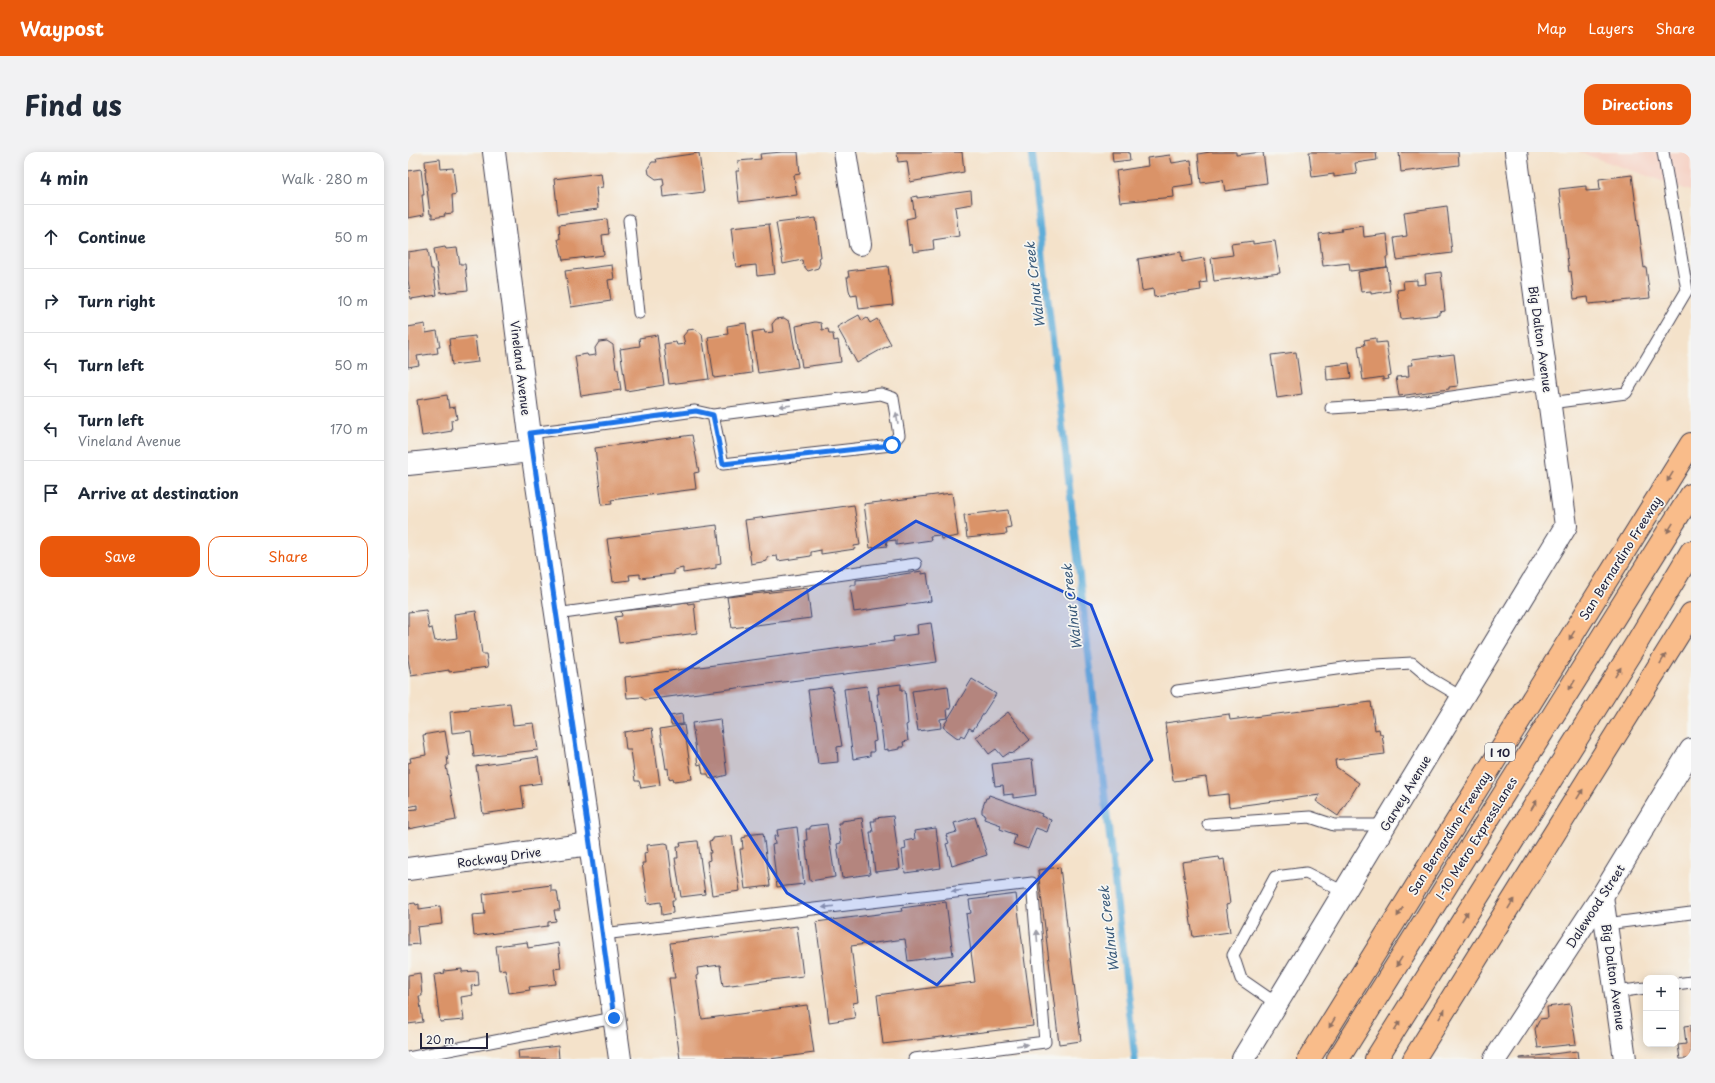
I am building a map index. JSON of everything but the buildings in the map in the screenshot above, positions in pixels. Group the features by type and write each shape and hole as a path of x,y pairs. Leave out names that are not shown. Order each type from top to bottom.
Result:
{"highway":[{"name":"San Bernardino Freeway","path":"1309,1059 1691,444"},
{"name":"I-10 Metro ExpressLanes","path":"1338,1059 1691,495"},
{"path":"1376,1059 1632,650 1691,552"},
{"path":"1414,1059 1691,614"}],"street":[{"name":"Vineland Avenue","path":"494,152 531,442 620,1059"},
{"path":"845,152 860,244"},
{"name":"Big Dalton Avenue","path":"1516,152 1566,526"},
{"path":"408,464 531,442"},
{"name":"Garvey Avenue","path":"1243,1059 1566,526"},
{"name":"Dalewood Street","path":"1495,1059 1602,896 1691,750"},
{"name":"Rockway Drive","path":"408,869 590,844"},
{"name":"Big Dalton Avenue","path":"1602,896 1625,1059"}],"lane":[{"path":"1331,408 1548,393 1626,393 1687,290 1663,152"},
{"path":"629,220 639,313"},
{"path":"531,442 587,426 696,411 713,415 881,394 894,398 899,435 892,445 723,464 713,415"},
{"path":"556,614 916,564"},
{"path":"1177,691 1358,666 1412,663 1431,679 1463,698"},
{"path":"1208,824 1310,817 1334,825 1386,825"},
{"path":"1276,1004 1241,979 1233,954 1275,877 1306,873 1344,892"},
{"path":"603,934 1032,882 1045,1042 914,1059"},
{"path":"1606,924 1691,913"},
{"path":"1679,984 1691,982"},
{"path":"1616,992 1643,988"},
{"path":"408,1058 614,1018"}],"highlighted area":[{"path":"916,521 1091,605 1152,760 937,985 787,893 655,690"}],"shaded area":[{"path":"1578,152 1691,152 1691,191"}],"waterway":[{"name":"Walnut Creek","path":"1031,152 1135,1059"}],"route":[{"path":"614,1018 530,433 696,411 713,415 723,464 892,445"}]}
